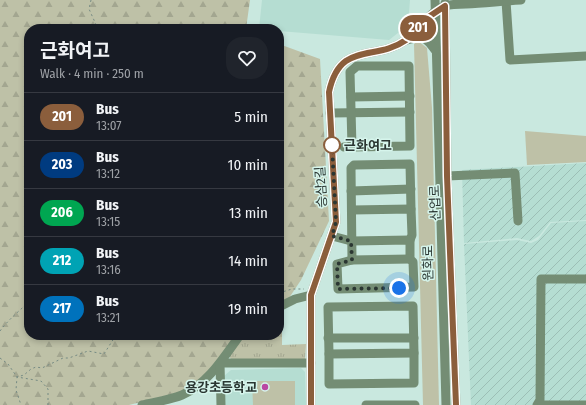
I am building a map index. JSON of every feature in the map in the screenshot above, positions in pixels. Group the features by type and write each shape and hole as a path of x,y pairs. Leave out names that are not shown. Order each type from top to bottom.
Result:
{"street":[{"name":"원화로","path":"435,0 435,50 446,405"},
{"path":"445,3 521,0"},
{"path":"506,1 510,60 586,56"},
{"name":"승삼2길","path":"311,405 310,363 312,293 336,222 329,92 332,79 339,67 348,59 363,53 390,48 406,40 445,3"},
{"name":"산업로","path":"445,3 447,176 456,405"},
{"path":"406,40 420,36 428,40 435,50"},
{"path":"357,66 409,66 410,146 348,147 351,97 350,72 357,66"},
{"path":"351,97 410,96"},
{"path":"330,113 410,112"},
{"path":"352,260 350,221 352,210 351,168 354,165 410,164 412,235 410,240 410,259 413,262 414,287 338,289 337,264 352,260 410,259"},
{"path":"447,176 515,173 518,221"},
{"path":"351,191 411,189"},
{"path":"352,210 411,209"},
{"path":"332,236 351,241 410,240"},
{"path":"537,405 540,400 542,279 586,279"},
{"path":"284,305 295,299 312,293"},
{"path":"413,306 414,338 414,383 329,384 328,307 413,306"},
{"path":"329,346 414,338"},
{"path":"142,405 182,395 203,382 220,363 236,340"},
{"path":"311,346 329,346 414,353"},
{"path":"220,363 310,363"},
{"path":"220,363 221,405"},
{"path":"366,405 415,405"},
{"path":"542,405 585,405"}],"path":[{"path":"90,0 89,9 96,24"},
{"path":"284,292 301,288 312,293"},
{"path":"0,331 24,306"},
{"path":"17,377 24,375 36,367 42,368 63,358 69,358 88,351 104,354 113,340"},
{"path":"0,358 8,364 17,377 16,390 22,405"},
{"path":"17,377 41,381 48,389 48,405"}],"shaded area":[{"path":"262,0 410,0 408,25 389,40 284,31 284,24 260,24"},
{"path":"586,163 586,220 550,222 539,236 531,241 517,238 464,243 462,170"},
{"path":"586,221 586,405 471,405 464,244 517,240 531,243 538,240 551,223"},
{"name":"용강초등학교","path":"301,368 305,372 306,405 224,405 224,376 231,370"}],"green space":[{"path":"0,0 250,0 247,24 24,24 24,340 233,340 202,381 185,391 129,405 0,405"},
{"path":"418,41 427,48 432,108 439,405 423,405 414,44"},
{"path":"284,46 320,59 329,221 301,280 289,298 284,301"},
{"path":"525,131 586,136 586,162 527,165"},
{"path":"239,340 282,340 282,345 306,344 305,360 232,361 228,354"},
{"path":"252,381 295,381 295,405 253,405"}],"bus line":[{"name":"201","path":"311,405 311,295 336,222 329,92 332,79 339,67 348,59 363,53 390,48 406,40 428,18 445,6 444,32 447,176 456,405"}],"place":[{"name":"근화여고","path":"332,145"},
{"name":"용강초등학교","path":"265,387"}],"route":[{"path":"332,145 336,222 332,236 351,241 352,260 343,264 337,264 338,289 399,288"}]}
